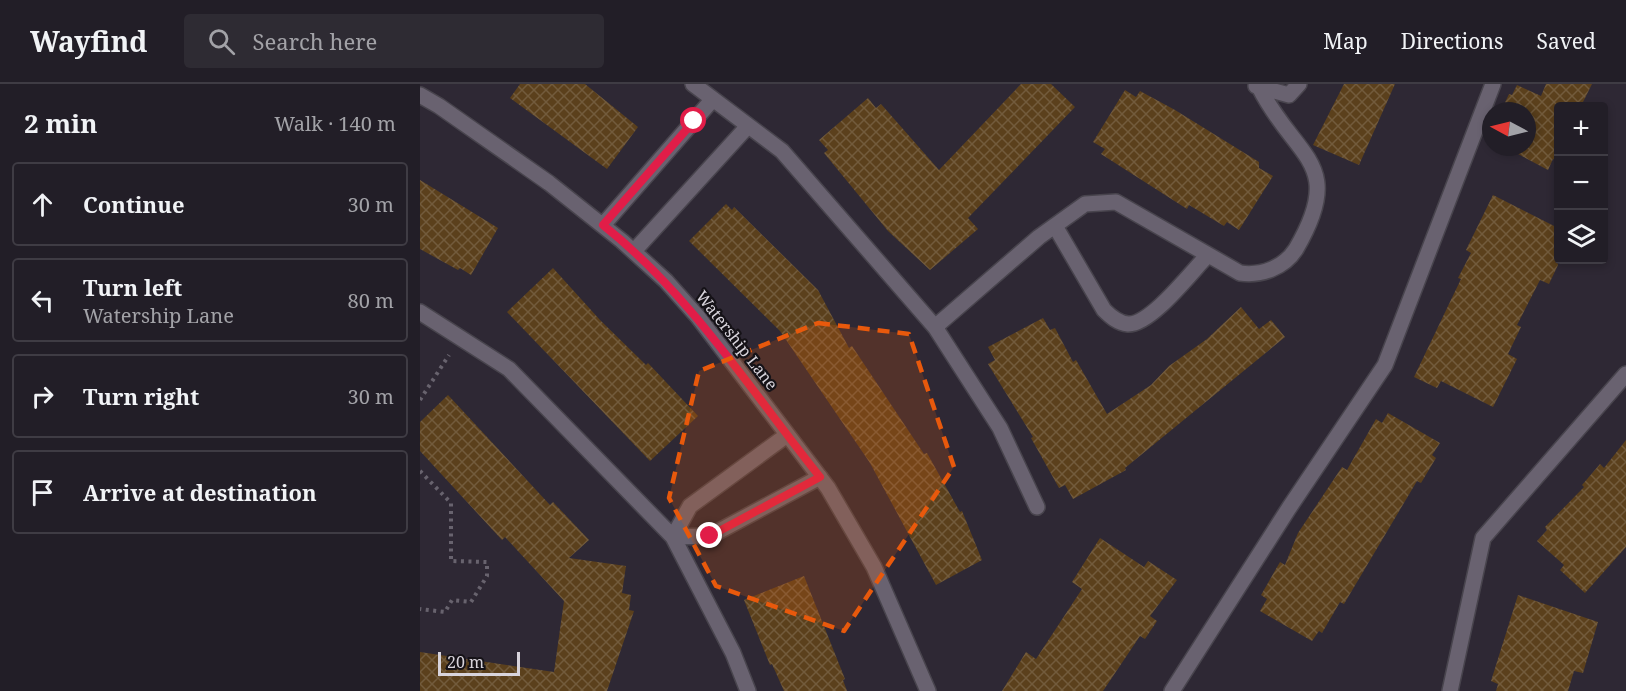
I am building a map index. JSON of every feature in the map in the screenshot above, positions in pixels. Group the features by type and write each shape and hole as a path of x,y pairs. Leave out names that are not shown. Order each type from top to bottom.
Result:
{"street":[{"path":"693,84 782,151 935,327 1000,428 1037,507"},
{"path":"1255,86 1289,95 1299,84"},
{"path":"1172,691 1289,508 1385,365 1493,84"},
{"path":"935,327 1055,226 1085,204 1116,202 1240,273 1255,275 1290,259 1311,222 1318,197 1317,173 1306,154 1271,112 1255,86"},
{"name":"Watership Lane","path":"420,95 440,106 540,177 603,225 666,281 698,317 820,477 873,567 928,691"},
{"path":"603,225 713,99"},
{"path":"634,251 748,126"},
{"path":"1055,226 1104,310 1116,321 1129,324 1144,320 1208,255"},
{"path":"420,312 509,369 673,537 733,653 748,691"},
{"path":"1450,691 1482,538 1626,374"},
{"path":"673,537 690,506 787,435"},
{"path":"673,537 710,536 820,477"}],"path":[{"path":"420,400 460,338"},
{"path":"420,471 451,503 451,561 487,562 487,576 471,602 452,600 445,612 420,609"}],"highlighted area":[{"path":"818,323 909,334 954,467 844,631 716,586 669,498 699,371"}],"building":[{"path":"520,84 585,84 638,127 607,169 510,98"},
{"path":"1021,84 1051,84 1075,107 968,218 978,229 930,270 888,231 824,153 828,150 819,140 868,98 876,108 881,104 939,170"},
{"path":"1344,84 1395,84 1359,165 1313,145"},
{"path":"1546,84 1592,84 1583,102 1554,102 1554,160 1548,170 1522,156 1536,156 1536,102 1505,102 1517,85 1541,96"},
{"path":"1125,90 1136,97 1140,91 1175,110 1259,162 1259,168 1273,176 1239,230 1227,222 1224,226 1189,205 1187,209 1101,154 1105,149 1093,142"},
{"path":"420,180 498,228 471,275 420,249"},
{"path":"1493,195 1554,226 1554,264 1558,265 1549,284 1540,280 1517,325 1521,327 1508,354 1517,359 1493,407 1441,381 1437,388 1414,377 1461,279 1458,278 1471,253 1466,250"},
{"path":"726,204 732,210 734,207 818,290 849,348 852,346 924,454 927,453 960,512 962,511 982,560 936,585 870,463 780,331 689,241"},
{"path":"553,268 600,320 646,365 648,363 698,416 650,461 507,312"},
{"path":"1241,307 1259,329 1271,320 1285,337 1125,468 1126,470 1073,499 1065,485 1059,488 1031,438 1033,437 988,364 995,360 988,347 1043,318 1050,330 1055,328 1073,362 1076,360 1107,414 1151,385 1169,366 1207,339"},
{"path":"448,395 550,505 553,502 589,540 569,558 626,566 622,593 631,595 629,610 634,611 607,691 420,691 420,652 554,672 564,601 505,537 502,540 420,451 420,422"},
{"path":"1388,413 1440,443 1432,455 1436,458 1421,483 1417,481 1344,604 1340,602 1322,633 1319,631 1312,641 1260,611 1267,599 1261,595 1280,562 1285,565 1298,533 1342,467 1347,470 1376,419 1382,423"},
{"path":"1626,440 1626,547 1585,593 1560,570 1564,565 1537,541 1547,530 1545,527 1584,487 1582,485 1600,464 1604,468"},
{"path":"1100,538 1144,567 1148,561 1177,580 1150,616 1157,621 1145,639 1140,636 1103,691 1002,691 1026,652 1036,659 1082,589 1072,582"},
{"path":"804,576 845,679 843,680 847,691 784,691 772,664 770,665 744,600"},
{"path":"1518,595 1598,622 1583,673 1574,671 1568,691 1496,691 1498,684 1491,681"}],"route":[{"path":"694,121 603,225 666,281 698,317 820,477 710,536"}]}
